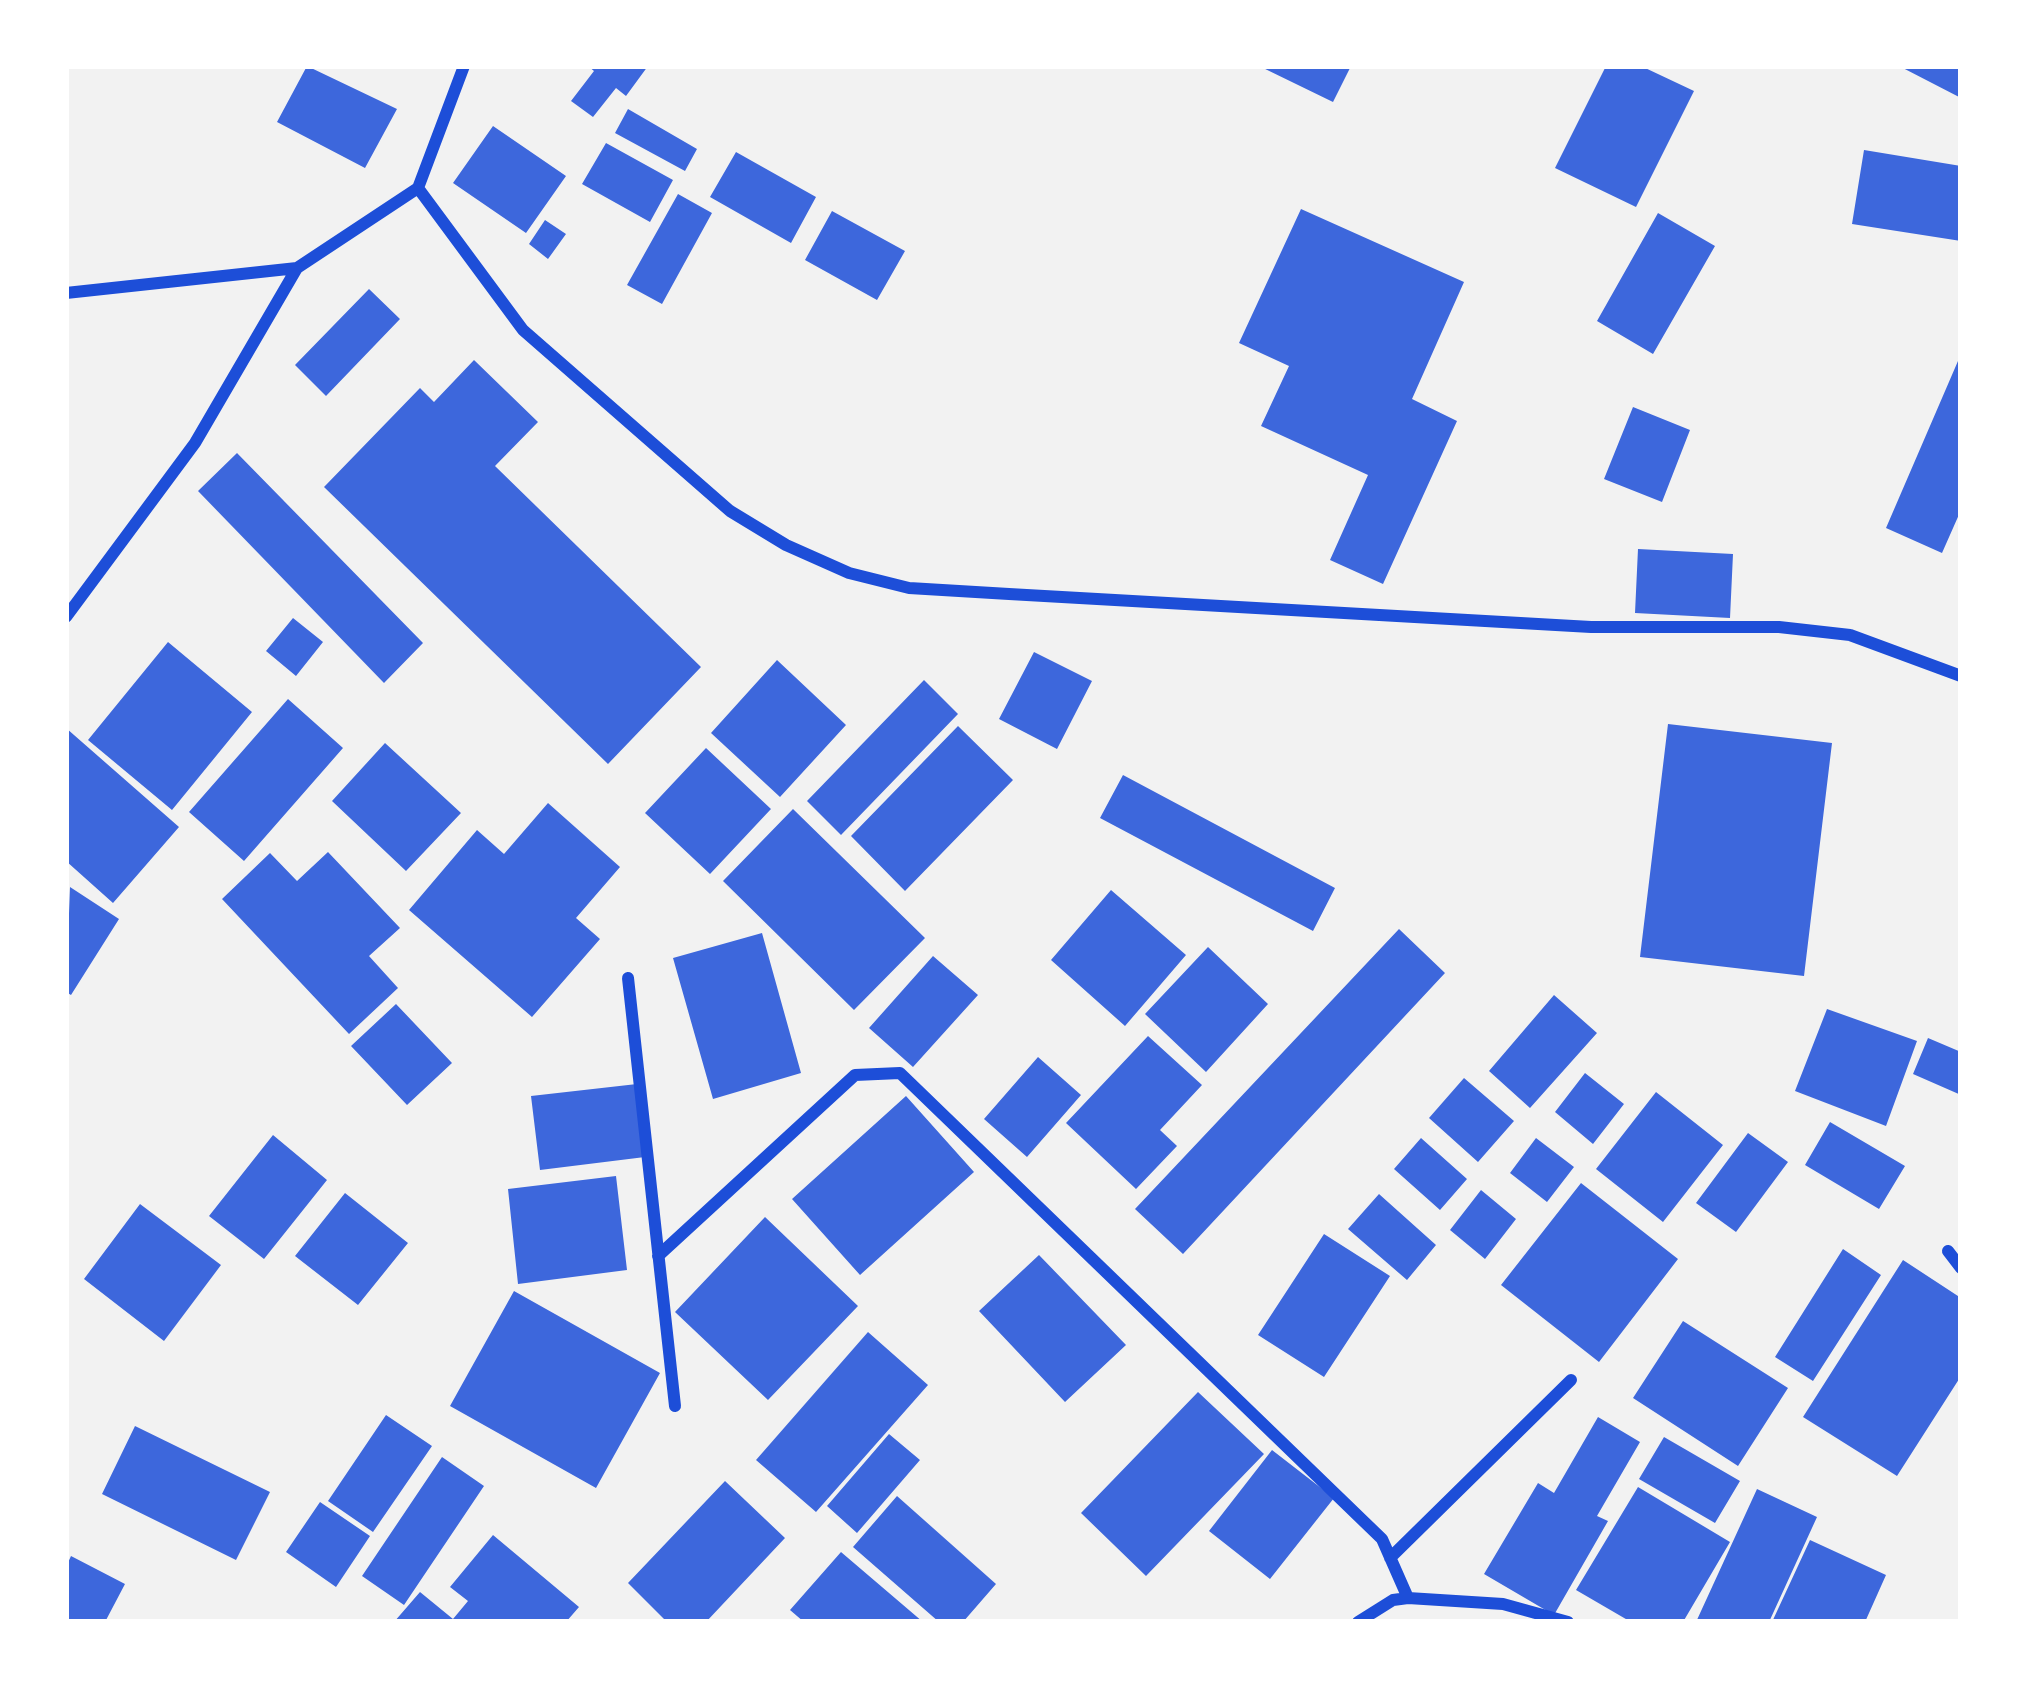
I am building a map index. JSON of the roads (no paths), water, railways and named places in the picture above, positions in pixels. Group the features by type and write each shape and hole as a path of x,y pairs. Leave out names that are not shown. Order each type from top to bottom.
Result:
{"street":[{"path":"66,617 195,443 297,268 418,188 464,66"},
{"path":"418,188 523,331 730,511 849,573 909,588 1032,596 1591,627 1779,628 1850,635 1961,676"},
{"path":"66,293 297,268"},
{"path":"628,978 675,1406"},
{"path":"658,1256 855,1075 900,1073 1382,1539 1408,1598"},
{"path":"1948,1251 1961,1268"},
{"path":"1390,1558 1571,1380"},
{"path":"1358,1622 1393,1600 1408,1598 1503,1604 1568,1622"}]}
